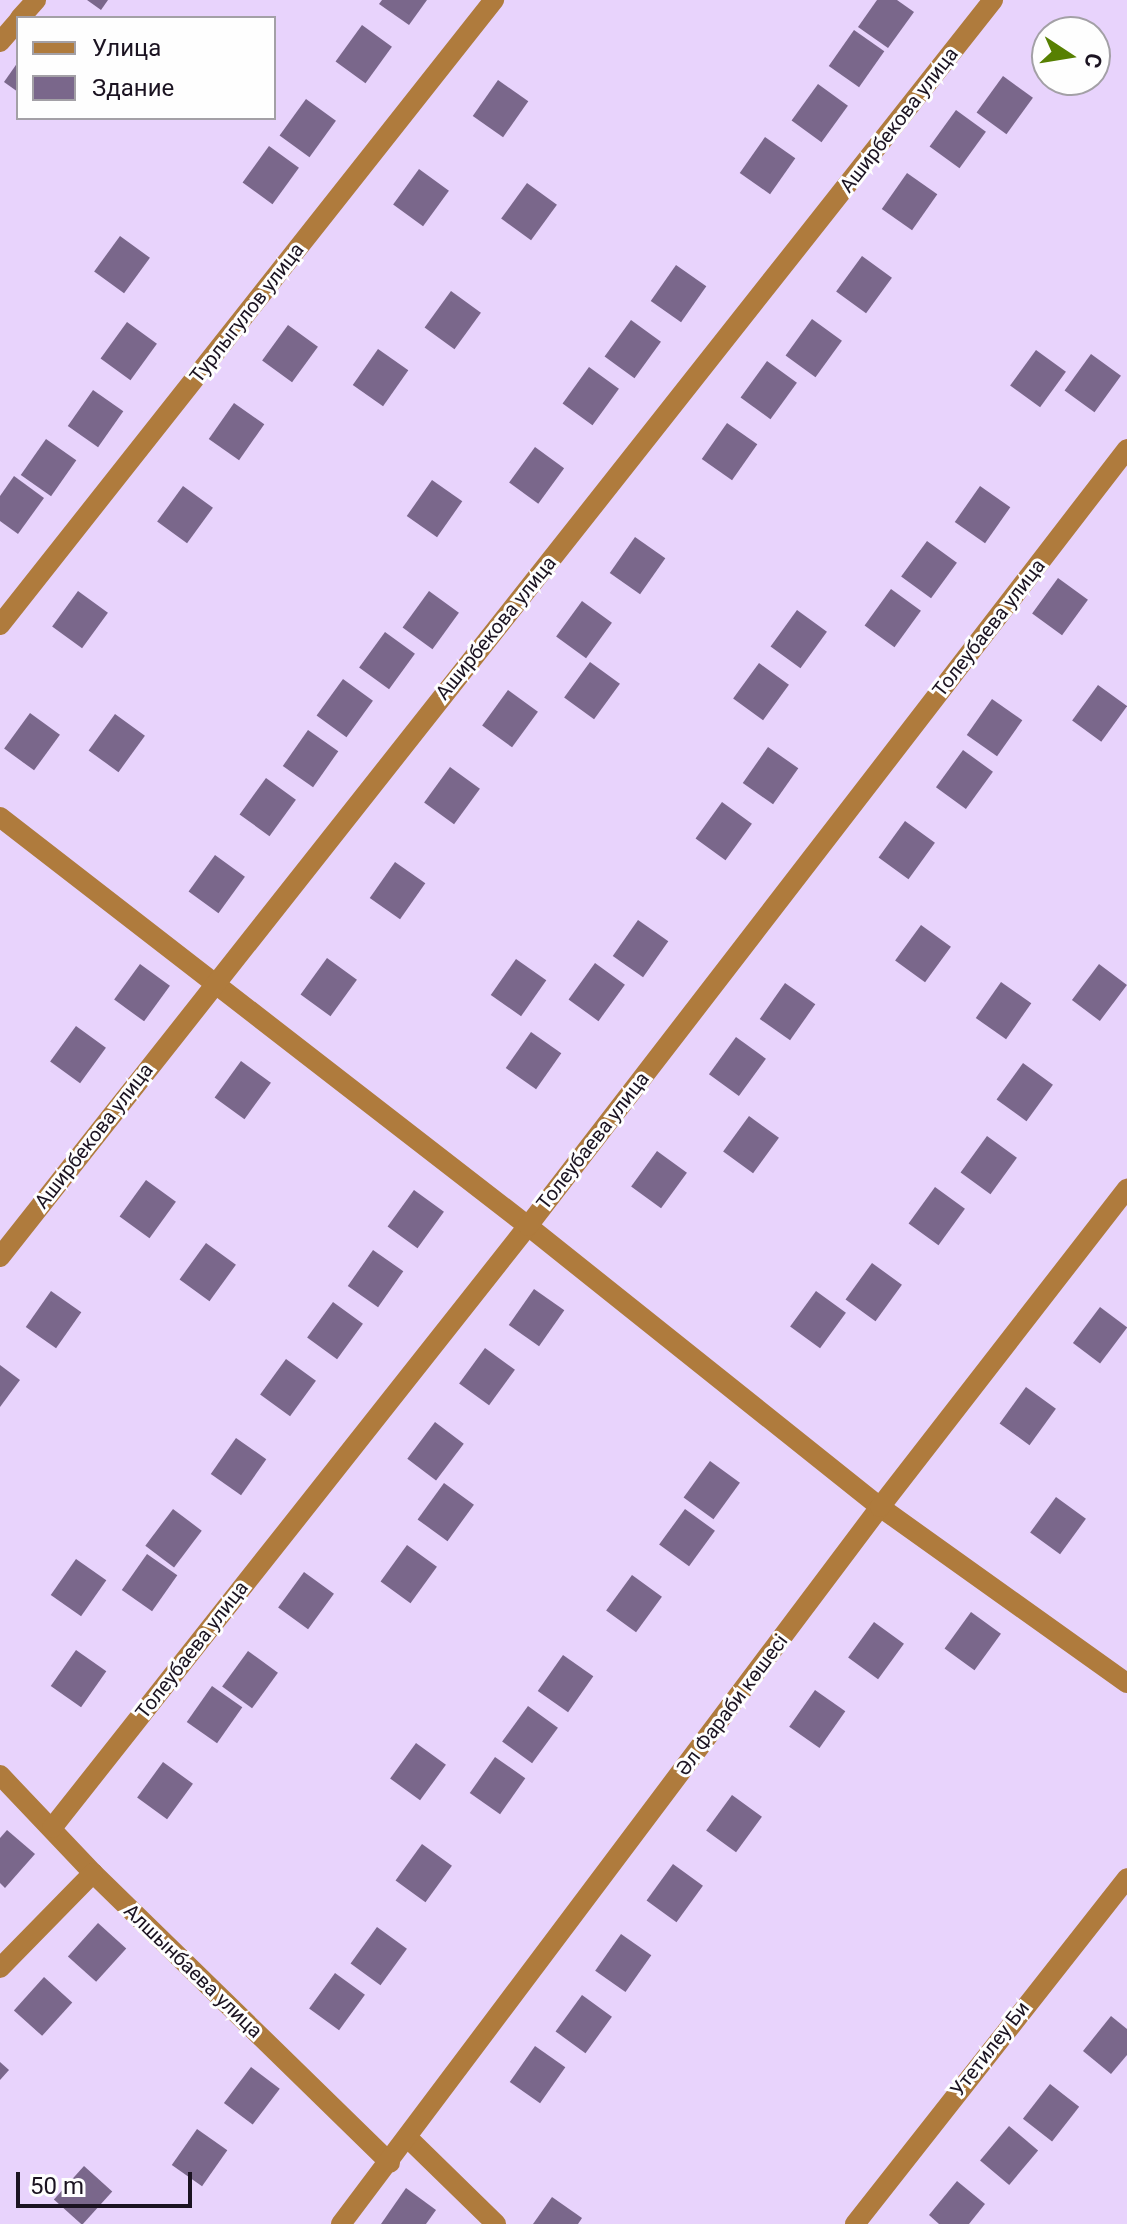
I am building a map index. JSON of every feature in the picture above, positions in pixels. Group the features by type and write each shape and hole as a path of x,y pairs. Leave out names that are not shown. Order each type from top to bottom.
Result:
{"street":[{"path":"22,16 36,0"},
{"name":"Турлыгулов улица","path":"0,625 494,0"},
{"name":"Аширбекова улица","path":"0,1257 214,982 993,0"},
{"path":"0,42 16,23"},
{"name":"Толеубаева улица","path":"52,1828 528,1226 1127,449"},
{"path":"0,817 528,1226 880,1507 1127,1683"},
{"name":"Әл Фараби көшесі","path":"341,2224 390,2163 880,1507 1127,1189"},
{"name":"Алшынбаева улица","path":"0,1775 93,1873 390,2163"},
{"path":"0,1968 93,1873"},
{"name":"Утетилеу Би","path":"855,2224 1127,1878"},
{"path":"408,2138 496,2224"}],"building":[{"path":"87,0 108,0 101,10"},
{"path":"382,0 427,0 409,25 379,4"},
{"path":"877,0 897,0 914,12 888,48 858,27"},
{"path":"362,25 392,47 365,83 336,61"},
{"path":"854,30 884,51 859,87 829,66"},
{"path":"16,65 16,91 4,82"},
{"path":"1003,76 1033,98 1006,134 977,112"},
{"path":"498,80 528,101 503,137 473,116"},
{"path":"818,84 848,106 821,142 792,120"},
{"path":"306,99 336,121 309,157 280,135"},
{"path":"956,110 986,132 959,168 930,146"},
{"path":"765,137 795,158 770,194 740,173"},
{"path":"269,146 299,168 272,204 243,182"},
{"path":"419,169 449,191 423,226 393,205"},
{"path":"907,173 937,194 912,230 882,209"},
{"path":"527,183 557,205 531,240 501,219"},
{"path":"120,236 150,258 124,293 94,272"},
{"path":"862,256 892,278 866,313 836,292"},
{"path":"676,265 706,286 681,322 651,301"},
{"path":"451,291 481,313 454,349 425,327"},
{"path":"812,319 842,341 815,377 786,355"},
{"path":"631,320 661,342 634,378 605,356"},
{"path":"127,322 157,344 130,380 101,358"},
{"path":"288,325 318,347 292,382 262,361"},
{"path":"378,349 408,370 383,406 353,385"},
{"path":"1036,350 1066,372 1040,407 1010,386"},
{"path":"1091,354 1121,376 1094,412 1065,390"},
{"path":"767,361 797,383 770,419 741,397"},
{"path":"589,367 619,389 592,425 563,403"},
{"path":"93,390 123,411 98,447 68,426"},
{"path":"234,403 264,424 239,460 209,439"},
{"path":"727,423 757,444 732,480 702,459"},
{"path":"46,439 76,460 51,496 21,475"},
{"path":"535,447 564,468 538,504 509,483"},
{"path":"14,476 44,498 18,534 0,521 0,496"},
{"path":"432,480 462,501 437,537 407,516"},
{"path":"183,486 213,508 187,543 157,522"},
{"path":"980,486 1010,507 985,543 955,522"},
{"path":"635,537 665,558 640,594 610,573"},
{"path":"927,541 957,563 931,598 901,577"},
{"path":"1058,578 1088,600 1062,635 1032,614"},
{"path":"891,589 921,611 894,647 865,625"},
{"path":"78,591 108,613 82,648 52,627"},
{"path":"429,591 459,613 432,649 403,627"},
{"path":"582,601 612,623 586,658 556,637"},
{"path":"797,610 827,632 800,668 771,646"},
{"path":"385,632 415,654 389,689 359,668"},
{"path":"590,662 620,684 594,719 564,698"},
{"path":"759,663 789,685 763,720 733,699"},
{"path":"343,679 373,701 346,737 317,715"},
{"path":"1098,685 1127,706 1101,742 1072,721"},
{"path":"508,690 538,712 512,747 482,726"},
{"path":"992,699 1022,720 997,756 967,735"},
{"path":"30,713 60,735 34,770 4,749"},
{"path":"115,714 145,736 118,772 89,750"},
{"path":"308,730 338,751 313,787 283,766"},
{"path":"768,747 798,768 773,804 743,783"},
{"path":"963,750 993,772 966,809 936,787"},
{"path":"450,767 480,789 454,824 424,803"},
{"path":"266,778 296,800 269,836 240,814"},
{"path":"722,802 752,824 725,860 696,838"},
{"path":"905,821 935,843 908,879 879,857"},
{"path":"215,855 245,877 218,913 189,891"},
{"path":"395,862 425,883 400,919 370,898"},
{"path":"638,920 668,941 643,977 613,956"},
{"path":"921,925 951,947 925,982 895,961"},
{"path":"327,958 357,980 330,1016 301,994"},
{"path":"516,959 546,980 521,1016 491,995"},
{"path":"595,963 625,985 598,1021 569,999"},
{"path":"140,964 170,986 144,1021 114,1000"},
{"path":"1099,964 1127,985 1100,1021 1072,1000"},
{"path":"1001,982 1031,1003 1006,1039 976,1018"},
{"path":"785,983 815,1004 790,1040 760,1019"},
{"path":"76,1026 106,1048 80,1083 50,1062"},
{"path":"531,1032 561,1053 536,1089 506,1068"},
{"path":"736,1037 766,1059 739,1096 709,1074"},
{"path":"241,1061 271,1083 244,1119 215,1097"},
{"path":"1023,1063 1053,1085 1026,1121 997,1099"},
{"path":"749,1116 779,1138 753,1173 723,1152"},
{"path":"987,1136 1017,1158 990,1194 961,1172"},
{"path":"657,1151 687,1173 661,1208 631,1187"},
{"path":"146,1180 176,1202 149,1238 120,1216"},
{"path":"935,1187 965,1209 938,1245 909,1223"},
{"path":"414,1190 444,1212 417,1248 388,1226"},
{"path":"206,1243 236,1265 209,1301 180,1279"},
{"path":"373,1250 403,1271 378,1307 348,1286"},
{"path":"872,1263 902,1285 875,1321 846,1299"},
{"path":"534,1289 564,1310 539,1346 509,1325"},
{"path":"51,1291 81,1312 56,1348 26,1327"},
{"path":"816,1291 846,1313 820,1348 790,1327"},
{"path":"333,1302 363,1324 337,1359 307,1338"},
{"path":"1100,1307 1127,1327 1100,1363 1073,1343"},
{"path":"485,1348 515,1370 489,1405 459,1384"},
{"path":"286,1359 316,1381 290,1416 260,1395"},
{"path":"0,1365 20,1380 0,1407"},
{"path":"1026,1387 1056,1409 1029,1445 1000,1423"},
{"path":"435,1422 464,1444 436,1480 407,1459"},
{"path":"236,1438 266,1459 241,1495 211,1474"},
{"path":"710,1461 740,1483 713,1519 684,1497"},
{"path":"444,1483 474,1505 447,1541 418,1519"},
{"path":"1056,1497 1086,1519 1060,1554 1030,1533"},
{"path":"173,1509 202,1531 174,1567 145,1546"},
{"path":"685,1509 715,1531 689,1566 659,1545"},
{"path":"407,1545 437,1567 410,1603 381,1581"},
{"path":"147,1554 177,1575 152,1611 122,1590"},
{"path":"76,1559 106,1580 81,1616 51,1595"},
{"path":"304,1572 334,1594 308,1629 278,1608"},
{"path":"632,1575 662,1597 636,1632 606,1611"},
{"path":"971,1612 1001,1634 974,1670 945,1648"},
{"path":"874,1622 904,1644 878,1679 848,1658"},
{"path":"76,1650 106,1671 81,1707 51,1686"},
{"path":"248,1651 278,1673 252,1708 222,1687"},
{"path":"563,1655 593,1676 568,1712 538,1691"},
{"path":"212,1686 242,1707 217,1743 187,1722"},
{"path":"815,1690 845,1711 819,1748 789,1727"},
{"path":"528,1706 558,1728 532,1763 502,1742"},
{"path":"416,1743 446,1765 420,1800 390,1779"},
{"path":"495,1757 525,1778 500,1814 470,1793"},
{"path":"163,1762 193,1784 167,1819 137,1798"},
{"path":"732,1795 762,1817 736,1852 706,1831"},
{"path":"7,1830 35,1854 5,1888 0,1883 0,1838"},
{"path":"422,1844 452,1866 425,1902 396,1880"},
{"path":"673,1864 703,1886 676,1922 647,1900"},
{"path":"98,1923 126,1948 96,1982 68,1956"},
{"path":"377,1927 407,1949 380,1985 351,1963"},
{"path":"621,1934 651,1955 625,1992 595,1971"},
{"path":"335,1973 365,1995 339,2030 309,2009"},
{"path":"44,1977 72,2002 42,2036 14,2010"},
{"path":"582,1995 612,2017 585,2053 556,2031"},
{"path":"1111,2016 1127,2029 1127,2055 1111,2074 1083,2051"},
{"path":"535,2046 565,2067 540,2103 510,2082"},
{"path":"0,2062 9,2070 0,2080"},
{"path":"251,2067 280,2089 253,2125 224,2103"},
{"path":"1050,2084 1079,2107 1052,2141 1023,2119"},
{"path":"1009,2126 1038,2150 1009,2185 980,2160"},
{"path":"197,2129 227,2150 202,2186 172,2165"},
{"path":"84,2166 112,2191 83,2224 54,2199"},
{"path":"957,2181 985,2204 969,2224 939,2224 929,2215"},
{"path":"406,2188 436,2210 426,2224 381,2224"},
{"path":"552,2197 582,2218 578,2224 533,2224"}]}
